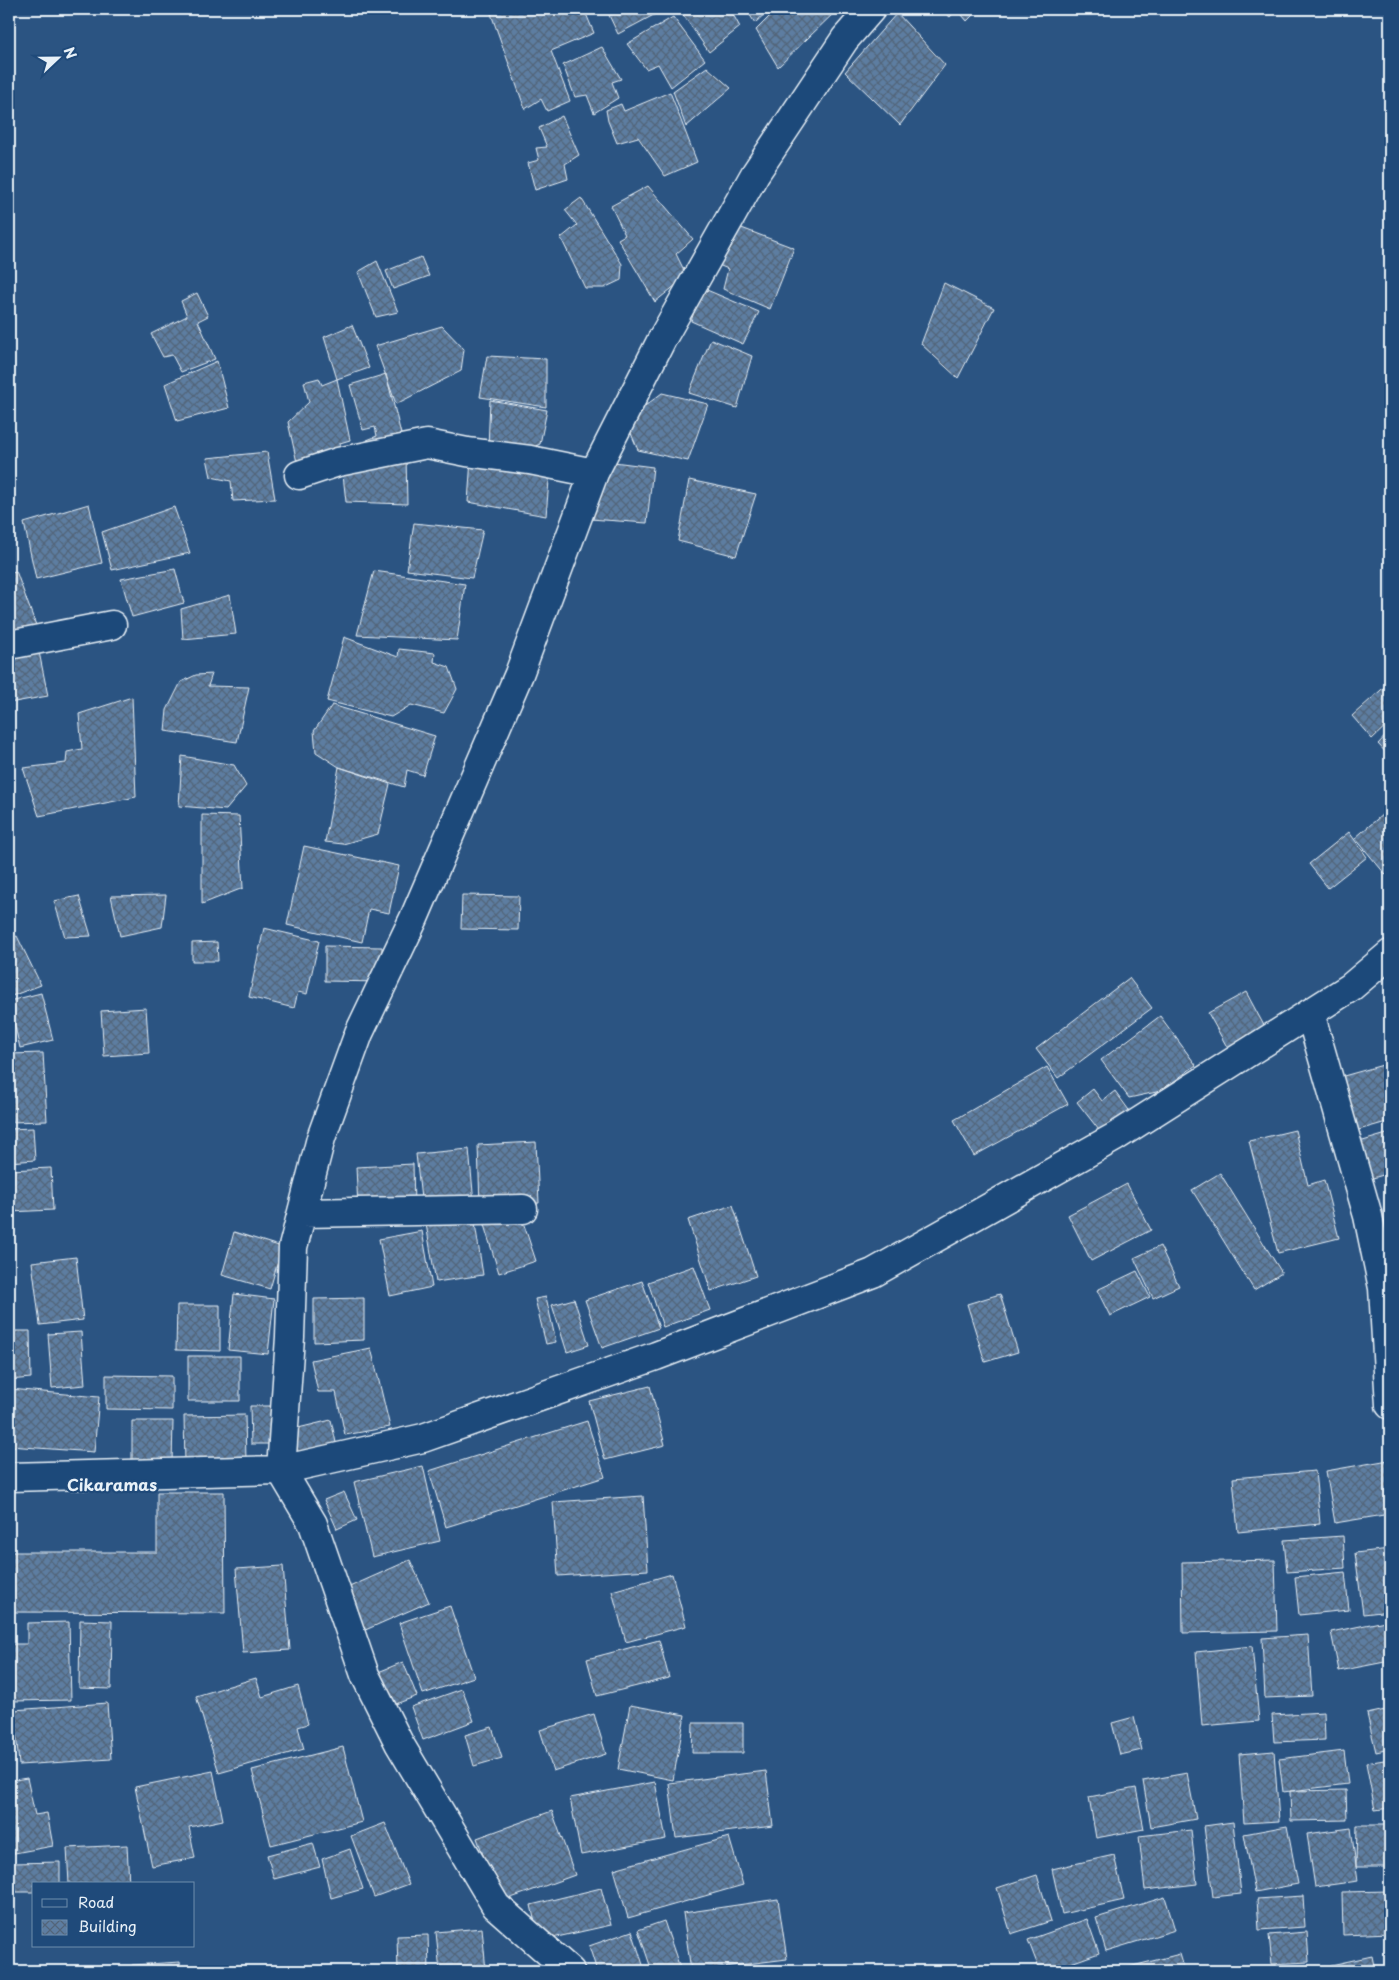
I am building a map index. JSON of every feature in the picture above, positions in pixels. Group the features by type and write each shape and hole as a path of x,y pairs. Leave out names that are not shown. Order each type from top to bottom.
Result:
{"street":[{"path":"570,1971 496,1906 399,1743 365,1675 313,1524 281,1470 290,1337 293,1247 321,1138 359,1033 414,918 519,674 594,473 663,337 755,174 845,39 871,9"},
{"path":"299,475 338,462 428,444 467,452 530,460 594,473"},
{"path":"9,645 112,625"},
{"path":"9,1477 281,1470 423,1438 656,1356 873,1273 1115,1137 1351,987 1390,954"},
{"path":"1310,1013 1368,1216 1383,1288 1390,1403"},
{"path":"302,1213 523,1209"}],"building":[{"path":"495,9 584,9 594,33 551,51 570,101 547,111 541,99 525,109 490,11"},
{"path":"606,9 665,9 618,34"},
{"path":"679,9 730,9 740,27 709,52"},
{"path":"746,9 770,9 755,23"},
{"path":"777,9 838,9 778,67 756,30"},
{"path":"940,9 957,9 950,17"},
{"path":"957,9 979,9 967,21"},
{"path":"897,13 945,65 900,125 845,72"},
{"path":"673,17 705,60 671,87 658,64 646,69 627,44"},
{"path":"602,47 621,79 612,82 618,98 594,113 587,95 575,97 563,65"},
{"path":"707,67 731,88 686,127 673,91"},
{"path":"670,92 697,162 665,176 638,137 617,143 608,121 606,110 621,104 624,111"},
{"path":"562,116 579,155 565,164 568,179 535,190 528,163 539,160 536,148 547,147 539,128"},
{"path":"648,186 693,239 676,254 687,276 655,302 618,239 625,235 611,206"},
{"path":"581,198 622,264 621,280 604,288 585,288 561,238 577,225 565,210"},
{"path":"739,227 794,248 770,309 723,289 728,269 716,264"},
{"path":"421,257 429,276 393,289 386,271"},
{"path":"377,261 398,312 376,317 358,272"},
{"path":"944,283 994,308 958,378 921,344"},
{"path":"702,288 759,312 743,344 691,321"},
{"path":"197,293 208,316 198,321 215,359 181,372 172,355 163,357 151,334 187,316 181,301"},
{"path":"352,325 369,368 337,379 324,337"},
{"path":"442,326 464,349 461,371 396,404 375,346"},
{"path":"711,339 752,356 737,408 689,393"},
{"path":"487,356 546,359 546,407 480,397"},
{"path":"217,361 229,408 177,421 165,384"},
{"path":"386,374 401,434 372,447 367,440 377,436 375,427 363,430 350,385"},
{"path":"319,378 322,385 337,379 350,440 340,443 342,457 298,467 288,422 309,402 304,382"},
{"path":"662,393 708,404 688,461 638,450 630,431 637,412"},
{"path":"490,400 547,410 540,444 516,455 488,447"},
{"path":"267,452 275,499 233,501 231,481 211,477 207,458"},
{"path":"406,455 407,504 346,502 342,466"},
{"path":"471,459 550,469 546,516 468,502"},
{"path":"606,461 653,467 647,523 590,519"},
{"path":"689,480 756,494 736,556 678,541"},
{"path":"89,504 102,563 36,579 24,523"},
{"path":"174,507 190,553 112,570 102,532"},
{"path":"414,523 483,530 472,578 407,570"},
{"path":"175,569 184,603 132,617 121,579"},
{"path":"16,571 37,628 9,633 9,573"},
{"path":"374,571 465,584 457,640 357,635"},
{"path":"230,595 236,634 183,639 181,609"},
{"path":"344,637 398,657 399,649 435,653 434,662 449,667 457,689 444,713 411,705 391,717 327,701"},
{"path":"38,647 48,696 9,703 9,652"},
{"path":"212,674 208,686 249,687 237,742 165,731 167,710 181,682 196,675"},
{"path":"1390,682 1390,722 1372,739 1352,716"},
{"path":"132,697 136,797 39,816 23,768 66,763 67,752 82,749 79,714"},
{"path":"332,705 435,736 423,775 407,770 404,787 339,767 316,752 314,731"},
{"path":"1390,731 1390,757 1378,744"},
{"path":"182,756 234,765 246,786 226,810 179,806"},
{"path":"339,767 390,784 378,834 343,844 325,842"},
{"path":"1383,814 1390,823 1390,872 1386,875 1355,838"},
{"path":"202,815 239,816 243,888 202,904"},
{"path":"1349,832 1367,857 1328,888 1309,864"},
{"path":"304,846 399,866 389,913 369,909 362,942 287,925"},
{"path":"166,895 162,927 120,936 111,896"},
{"path":"462,895 519,896 518,930 461,929"},
{"path":"79,896 91,936 65,937 54,901"},
{"path":"9,909 14,923 9,925"},
{"path":"264,928 319,941 307,994 298,992 294,1008 249,997"},
{"path":"17,936 41,985 9,997 9,939"},
{"path":"217,942 218,961 192,961 192,943"},
{"path":"325,946 382,947 382,982 325,981"},
{"path":"1129,978 1152,1008 1058,1078 1036,1049"},
{"path":"1246,992 1268,1033 1231,1054 1208,1013"},
{"path":"41,993 53,1040 20,1048 9,1001"},
{"path":"146,1008 149,1053 104,1056 101,1011"},
{"path":"1160,1016 1196,1065 1161,1091 1129,1098 1101,1060"},
{"path":"43,1053 47,1121 9,1122 9,1054"},
{"path":"1390,1063 1390,1121 1348,1133 1333,1079"},
{"path":"1047,1067 1068,1104 974,1156 954,1120"},
{"path":"1093,1089 1102,1101 1115,1091 1134,1117 1106,1139 1077,1102"},
{"path":"33,1128 35,1160 9,1162 9,1129"},
{"path":"1295,1130 1308,1185 1324,1180 1339,1238 1278,1253 1249,1141"},
{"path":"1390,1133 1390,1173 1366,1180 1356,1143"},
{"path":"536,1142 539,1203 480,1206 478,1145"},
{"path":"469,1149 474,1203 422,1208 416,1154"},
{"path":"413,1164 414,1206 358,1208 356,1167"},
{"path":"51,1168 53,1210 9,1212 9,1170"},
{"path":"1220,1173 1282,1273 1254,1290 1192,1190"},
{"path":"1127,1184 1151,1230 1091,1261 1068,1215"},
{"path":"733,1205 756,1276 711,1291 688,1220"},
{"path":"520,1213 536,1261 499,1273 484,1225"},
{"path":"474,1217 483,1275 436,1282 426,1224"},
{"path":"422,1231 432,1287 390,1296 379,1239"},
{"path":"234,1232 282,1247 270,1289 222,1275"},
{"path":"1160,1246 1179,1286 1153,1298 1134,1258"},
{"path":"76,1257 83,1320 40,1325 32,1262"},
{"path":"694,1266 710,1310 663,1327 648,1282"},
{"path":"1137,1271 1150,1297 1110,1316 1097,1290"},
{"path":"642,1281 659,1328 602,1348 585,1300"},
{"path":"234,1294 274,1299 268,1354 228,1350"},
{"path":"1000,1294 1018,1352 985,1362 967,1304"},
{"path":"546,1297 556,1342 546,1344 535,1299"},
{"path":"364,1298 364,1340 314,1342 314,1299"},
{"path":"574,1299 589,1345 567,1352 552,1305"},
{"path":"177,1305 220,1305 220,1351 176,1350"},
{"path":"9,1331 30,1331 31,1378 9,1380"},
{"path":"81,1332 85,1385 52,1388 48,1334"},
{"path":"371,1348 390,1427 345,1435 336,1392 318,1392 311,1360"},
{"path":"188,1356 240,1356 240,1401 188,1401"},
{"path":"106,1375 172,1376 172,1410 106,1409"},
{"path":"650,1386 665,1445 605,1460 589,1401"},
{"path":"10,1389 99,1397 94,1452 9,1446"},
{"path":"250,1406 273,1406 273,1444 251,1444"},
{"path":"245,1415 246,1462 185,1463 184,1416"},
{"path":"331,1420 337,1447 297,1457 290,1430"},
{"path":"132,1421 173,1421 172,1463 132,1462"},
{"path":"587,1421 605,1477 446,1527 429,1471"},
{"path":"1389,1460 1390,1514 1335,1523 1326,1471"},
{"path":"423,1466 440,1541 372,1557 354,1482"},
{"path":"1315,1471 1320,1524 1238,1532 1233,1478"},
{"path":"157,1492 224,1492 225,1613 9,1612 9,1552 157,1552"},
{"path":"344,1492 357,1520 337,1529 324,1500"},
{"path":"643,1496 648,1570 558,1576 553,1502"},
{"path":"1343,1536 1345,1568 1287,1572 1284,1540"},
{"path":"1390,1549 1390,1611 1363,1614 1355,1553"},
{"path":"410,1560 429,1602 354,1635 336,1593"},
{"path":"1275,1560 1277,1631 1183,1633 1182,1562"},
{"path":"283,1566 290,1650 243,1653 236,1569"},
{"path":"1345,1572 1349,1610 1299,1615 1295,1577"},
{"path":"672,1574 686,1626 626,1642 612,1591"},
{"path":"450,1606 474,1677 423,1694 399,1623"},
{"path":"80,1620 112,1621 111,1689 79,1688"},
{"path":"1390,1620 1390,1661 1339,1671 1331,1632"},
{"path":"69,1622 71,1700 12,1701 10,1644 27,1644 27,1623"},
{"path":"1308,1635 1312,1696 1265,1698 1262,1638"},
{"path":"659,1640 669,1678 597,1696 587,1659"},
{"path":"1252,1646 1259,1721 1202,1726 1196,1652"},
{"path":"403,1662 417,1696 369,1714 356,1681"},
{"path":"256,1678 262,1697 298,1686 308,1724 298,1727 304,1749 219,1773 196,1696"},
{"path":"462,1689 474,1721 423,1740 411,1707"},
{"path":"107,1703 111,1759 19,1765 14,1710"},
{"path":"630,1705 685,1715 673,1780 618,1769"},
{"path":"1390,1709 1390,1749 1376,1752 1367,1714"},
{"path":"1324,1712 1325,1740 1274,1742 1272,1715"},
{"path":"594,1714 606,1754 553,1771 540,1730"},
{"path":"1134,1717 1142,1750 1120,1755 1112,1723"},
{"path":"693,1723 743,1723 743,1753 692,1753"},
{"path":"492,1727 502,1758 474,1766 465,1735"},
{"path":"343,1747 362,1822 271,1845 252,1770"},
{"path":"1274,1751 1279,1821 1244,1823 1239,1754"},
{"path":"1344,1751 1348,1784 1283,1792 1279,1759"},
{"path":"1390,1759 1390,1808 1375,1810 1366,1763"},
{"path":"213,1771 223,1820 189,1827 195,1858 152,1866 135,1787"},
{"path":"766,1771 773,1826 676,1838 669,1783"},
{"path":"1187,1773 1196,1819 1151,1827 1143,1781"},
{"path":"27,1778 35,1815 47,1813 53,1846 9,1854 9,1781"},
{"path":"655,1782 666,1839 581,1855 570,1798"},
{"path":"1136,1788 1144,1829 1096,1838 1089,1797"},
{"path":"1346,1790 1347,1820 1291,1821 1290,1791"},
{"path":"552,1811 575,1875 500,1902 477,1838"},
{"path":"1233,1822 1241,1894 1213,1897 1204,1826"},
{"path":"385,1823 409,1884 374,1897 351,1836"},
{"path":"1357,1825 1390,1825 1390,1867 1356,1867"},
{"path":"1287,1826 1298,1884 1255,1892 1244,1834"},
{"path":"1351,1828 1358,1881 1315,1887 1307,1834"},
{"path":"1191,1830 1197,1884 1145,1890 1139,1836"},
{"path":"729,1837 743,1885 628,1918 614,1869"},
{"path":"313,1843 320,1867 274,1879 267,1855"},
{"path":"127,1845 129,1882 69,1882 67,1848"},
{"path":"350,1849 363,1889 331,1898 322,1859"},
{"path":"1114,1855 1124,1900 1062,1914 1052,1869"},
{"path":"60,1862 60,1882 32,1882 32,1892 14,1892 13,1863"},
{"path":"1037,1875 1051,1921 1011,1934 997,1888"},
{"path":"601,1888 611,1925 539,1941 531,1905"},
{"path":"1390,1891 1390,1933 1343,1935 1342,1892"},
{"path":"1303,1896 1305,1927 1259,1930 1257,1899"},
{"path":"1165,1897 1175,1930 1106,1951 1096,1918"},
{"path":"778,1899 787,1959 691,1971 683,1913"},
{"path":"1087,1919 1099,1953 1049,1971 1040,1971 1028,1940"},
{"path":"664,1921 680,1968 670,1971 652,1971 638,1930"},
{"path":"482,1928 486,1971 440,1971 436,1932"},
{"path":"632,1931 645,1971 597,1971 589,1946"},
{"path":"1307,1932 1309,1962 1272,1964 1269,1935"},
{"path":"428,1935 429,1971 398,1971 397,1936"},
{"path":"1180,1954 1185,1971 1113,1971"},
{"path":"1372,1956 1375,1971 1332,1971 1331,1965"},
{"path":"180,1962 181,1971 133,1971 132,1965"}],"district":[{"name":"Cikaramas","path":"112,1484"}]}
